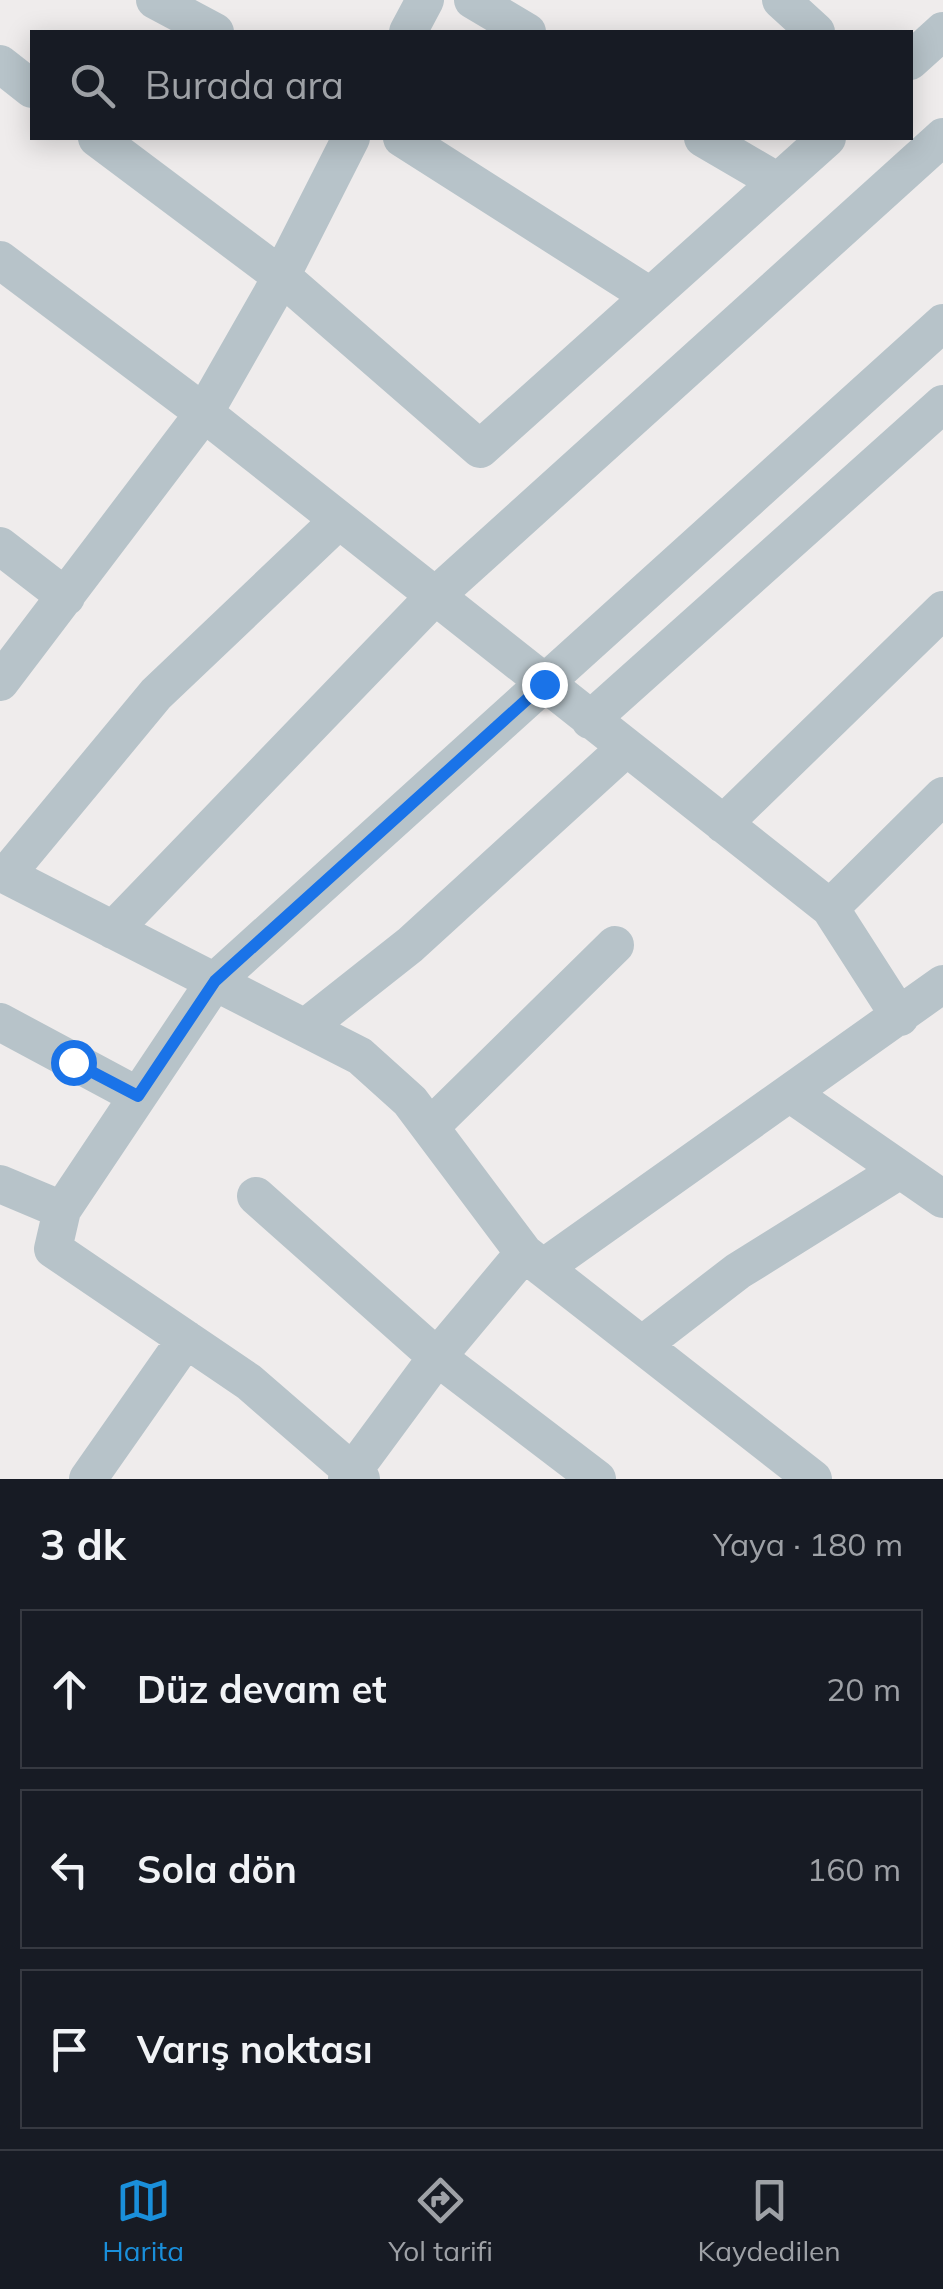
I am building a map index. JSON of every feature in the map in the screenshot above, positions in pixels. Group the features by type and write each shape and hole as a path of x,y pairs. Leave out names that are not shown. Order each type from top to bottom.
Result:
{"street":[{"path":"155,0 211,30"},
{"path":"409,30 426,0"},
{"path":"473,0 525,30"},
{"path":"781,0 814,30"},
{"path":"913,59 943,32"},
{"path":"0,64 30,87"},
{"path":"101,140 282,276 480,449 825,140"},
{"path":"0,682 204,413 282,276 350,140"},
{"path":"405,140 650,296"},
{"path":"706,140 778,182"},
{"path":"113,930 434,596 931,146"},
{"path":"0,260 204,413 830,908 900,1016"},
{"path":"940,990 790,1094 533,1260 437,1357 353,1477 249,1382 53,1248 62,1210 215,981 943,323"},
{"path":"590,720 943,404"},
{"path":"338,520 156,694 3,873 360,1056 410,1101 533,1260 814,1479"},
{"path":"0,546 66,597"},
{"path":"723,824 943,610"},
{"path":"306,1028 410,945 626,748"},
{"path":"830,908 943,796"},
{"path":"430,1127 614,945"},
{"path":"0,1022 138,1096"},
{"path":"790,1094 943,1199"},
{"path":"642,1345 738,1271 900,1170"},
{"path":"0,1184 62,1210"},
{"path":"256,1196 437,1357 597,1479"},
{"path":"88,1479 186,1339"}],"route":[{"path":"73,1062 138,1096 215,981 544,684"}]}
